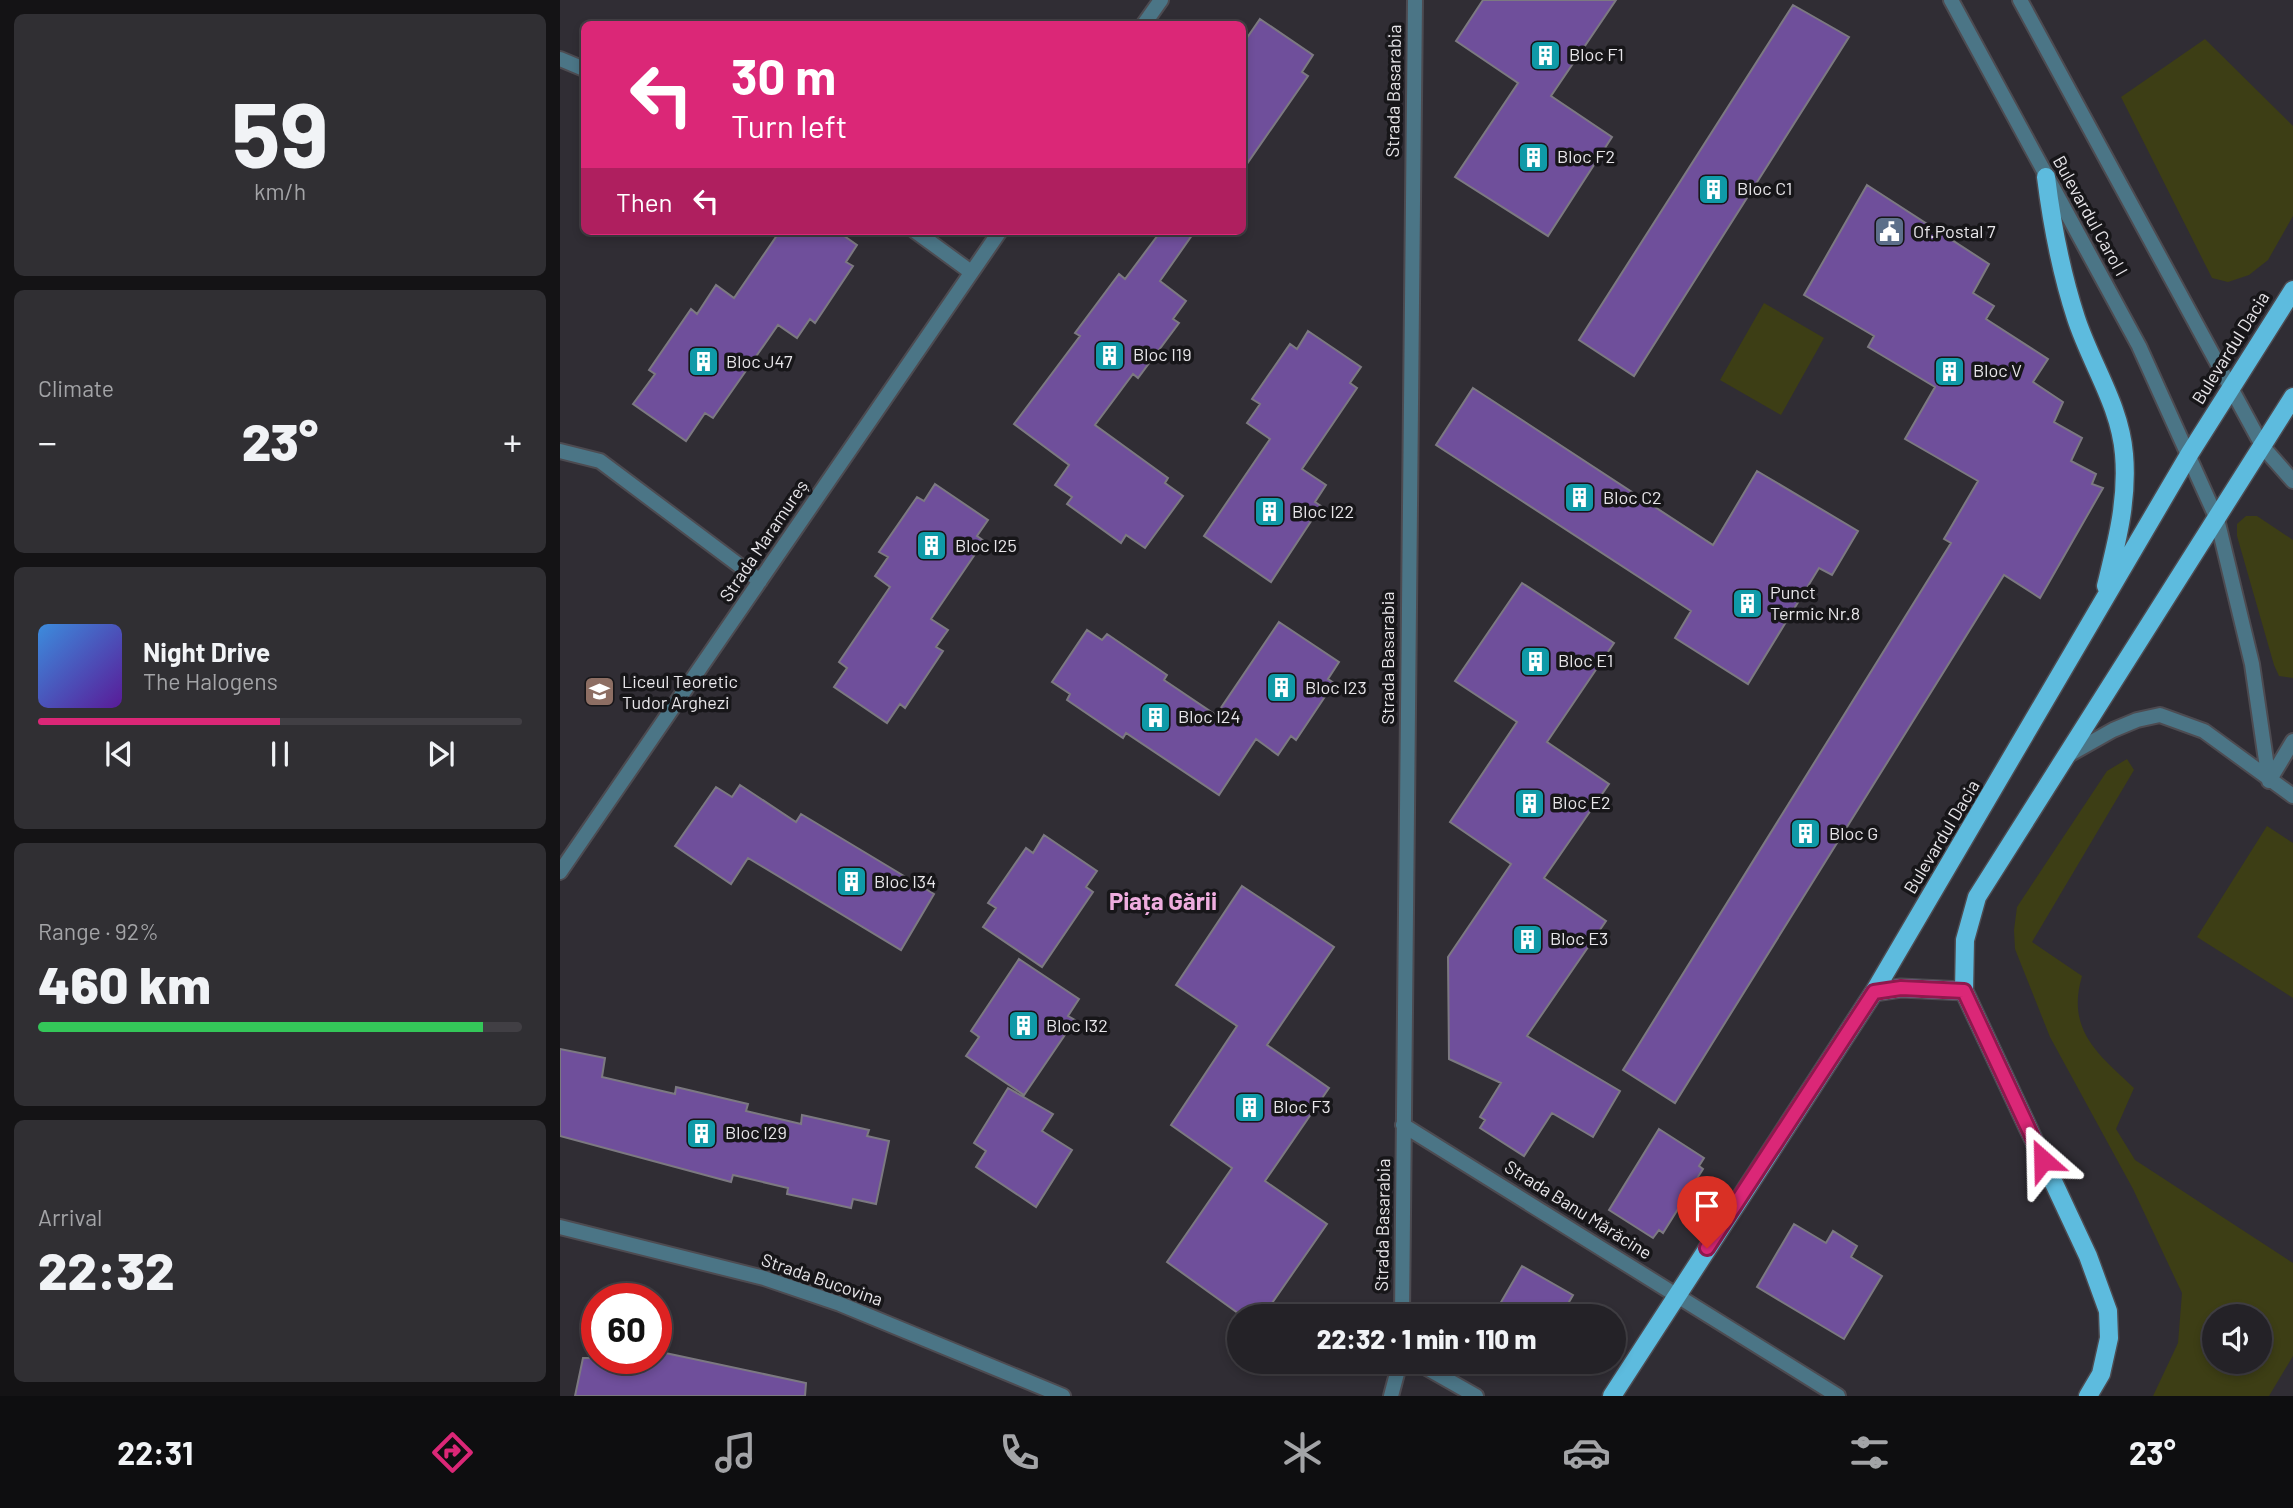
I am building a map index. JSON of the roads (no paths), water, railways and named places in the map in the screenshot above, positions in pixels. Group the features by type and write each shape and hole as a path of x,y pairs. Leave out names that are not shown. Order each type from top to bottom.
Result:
{"main road":[{"path":"2046,177 2054,232 2076,318 2119,424 2124,454 2125,507 2102,605"},
{"name":"Bulevardul Dacia","path":"1612,1396 1874,992 2190,453 2293,290"},
{"path":"2088,1396 2101,1374 2109,1338 2108,1311 2088,1256 1964,991 1965,940 1977,897 2293,397"},
{"path":"1874,992 1901,988 1964,991"}],"street":[{"path":"1146,21 1161,0"},
{"name":"Strada Basarabia","path":"1402,1304 1415,0"},
{"name":"Bulevardul Carol I","path":"1951,0 2139,346 2190,453 2217,519 2252,664 2269,781"},
{"path":"2020,0 2232,385 2263,447 2293,481"},
{"path":"560,60 581,68"},
{"path":"920,235 971,272"},
{"name":"Strada Maramureș","path":"560,872 997,235"},
{"path":"560,452 600,461 761,581"},
{"path":"2064,758 2113,730 2137,720 2160,715 2204,731 2293,796"},
{"path":"2269,781 2293,741"},
{"name":"Strada Banu Mărăcine","path":"1404,1125 1838,1396"},
{"name":"Strada Bucovina","path":"560,1227 764,1278 839,1304 1063,1396"},
{"path":"1391,1396 1397,1374"},
{"path":"1437,1374 1476,1396"}],"place":[{"name":"Bloc F1","path":"1546,55"},
{"name":"Bloc F2","path":"1534,157"},
{"name":"Bloc C1","path":"1714,189"},
{"name":"Of.Postal 7","path":"1890,232"},
{"name":"Bloc I19","path":"1110,355"},
{"name":"Bloc J47","path":"703,362"},
{"name":"Bloc V","path":"1950,371"},
{"name":"Bloc C2","path":"1580,498"},
{"name":"Bloc I22","path":"1269,512"},
{"name":"Bloc I25","path":"932,546"},
{"name":"Punct Termic Nr.8","path":"1747,603"},
{"name":"Bloc E1","path":"1535,661"},
{"name":"Bloc I23","path":"1282,688"},
{"name":"Liceul Teoretic Tudor Arghezi","path":"599,692"},
{"name":"Bloc I24","path":"1155,717"},
{"name":"Bloc E2","path":"1529,803"},
{"name":"Bloc G","path":"1806,834"},
{"name":"Bloc I34","path":"851,882"},
{"name":"Bloc E3","path":"1527,939"},
{"name":"Bloc I32","path":"1023,1026"},
{"name":"Bloc F3","path":"1250,1107"},
{"name":"Bloc I29","path":"702,1133"}],"district":[{"name":"Piața Gării","path":"1163,902"}]}
